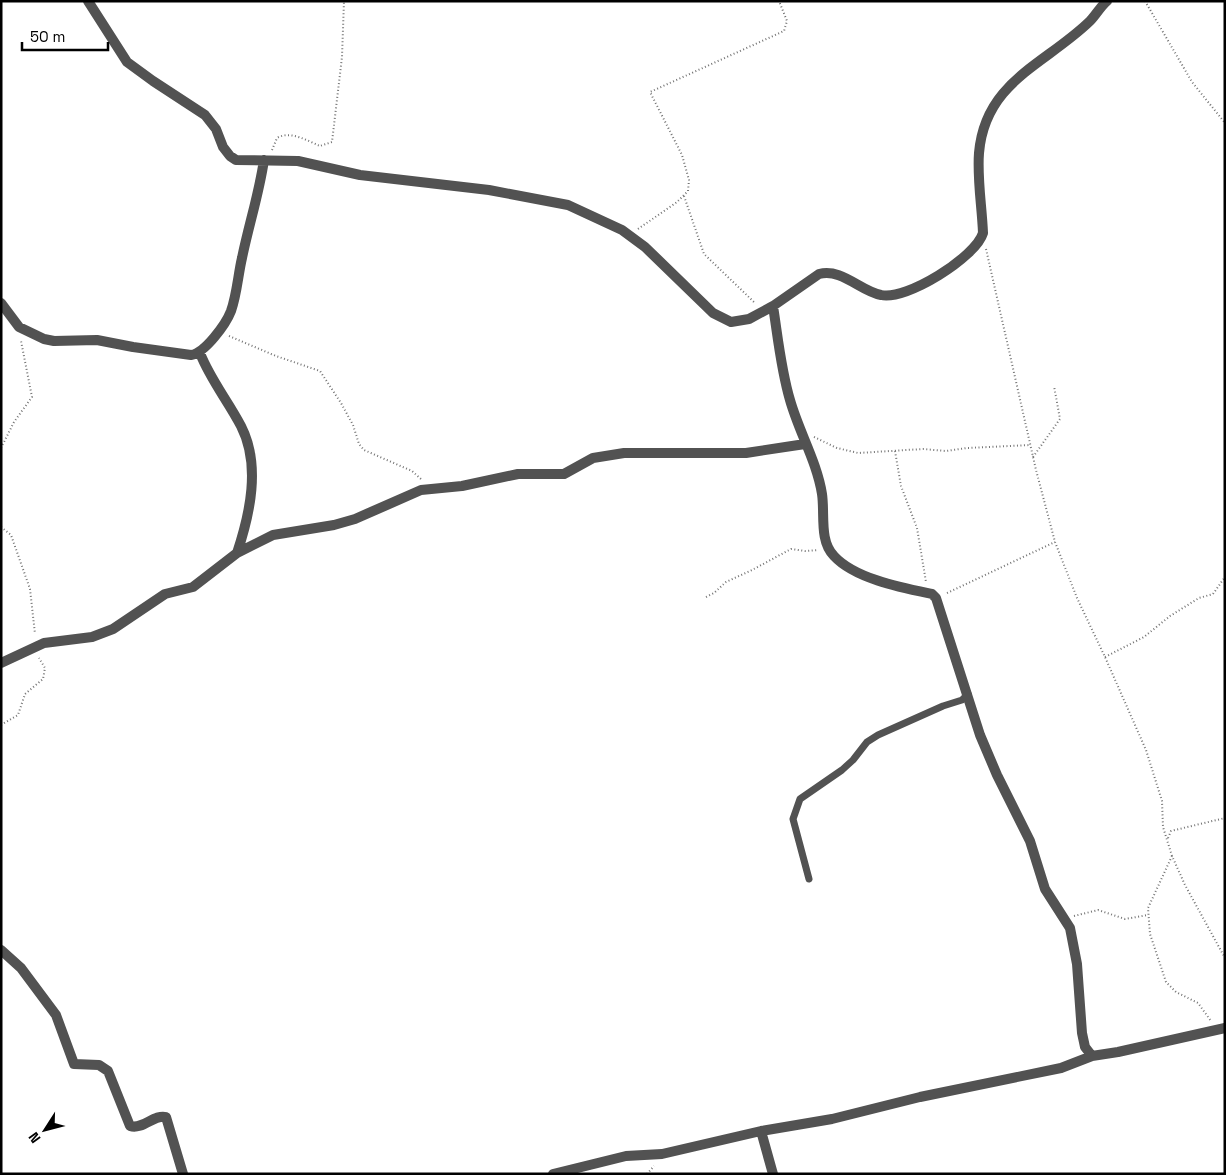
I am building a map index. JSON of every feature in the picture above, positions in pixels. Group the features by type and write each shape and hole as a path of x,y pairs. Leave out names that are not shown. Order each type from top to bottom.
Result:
{"street":[{"path":"88,1 127,62 205,115 230,156 242,161 298,160 360,175 489,190 568,205 610,223 630,235 713,313 739,322 769,309 811,280 825,273 842,277 881,295 915,288 958,261 978,244 984,233 979,153 990,116 1014,79 1090,21 1107,1"},
{"path":"1,303 19,327 35,336 54,341 90,339 181,353 200,352 219,331 231,312 244,247 267,160"},
{"path":"769,309 790,400 820,484 827,547 844,565 859,573 933,596 968,694 980,735 997,775 1030,842 1039,874 1070,928 1076,957 1082,1033 1085,1047 1092,1056"},
{"path":"200,352 207,371 242,428 252,454 245,528 237,553"},
{"path":"1,663 52,641 92,637 113,629 165,594 193,587 237,553 273,535 334,526 429,488 462,486 518,474 564,474 593,458 624,453 746,453 806,444"},
{"path":"1,950 21,968 56,1015 74,1064 100,1065 108,1071 130,1126 139,1126 162,1116 166,1117 183,1174"},
{"path":"553,1174 626,1156 662,1154 761,1131 832,1119 920,1096 1061,1068 1092,1056 1220,1029"},
{"path":"761,1131 773,1174"}],"lane":[{"path":"809,879 793,819 800,799 842,770 853,760 867,742 878,735 943,706 962,700 968,694"}],"path":[{"path":"267,160 273,144 280,136 293,136 320,146 332,142 342,57 344,1"},
{"path":"630,235 684,196 688,191 689,180 682,155 650,92 784,31 787,21 779,1"},
{"path":"1145,1 1192,82 1225,123"},
{"path":"684,196 704,254 769,309"},
{"path":"984,233 1033,457 1055,542 1076,598 1105,657 1157,782 1162,801 1163,826 1172,856 1185,885 1225,958"},
{"path":"1,448 14,422 32,397 19,327"},
{"path":"219,331 268,353 320,371 353,425 359,444 364,450 412,471 429,488"},
{"path":"1033,457 1060,419 1054,386"},
{"path":"802,433 837,448 858,453 1031,445"},
{"path":"895,451 901,486 917,528 933,596 1055,542"},
{"path":"1,527 10,535 30,589 34,648 45,668 43,679 25,694 18,715 1,725"},
{"path":"706,597 714,594 726,582 791,549 805,551 827,547"},
{"path":"1105,657 1144,637 1170,616 1199,598 1213,594 1225,577"},
{"path":"1168,838 1171,831 1225,818"},
{"path":"1172,856 1150,902 1148,915 1150,934 1166,982 1176,992 1198,1003 1220,1029"},
{"path":"1064,918 1098,910 1125,919 1148,915"}]}
